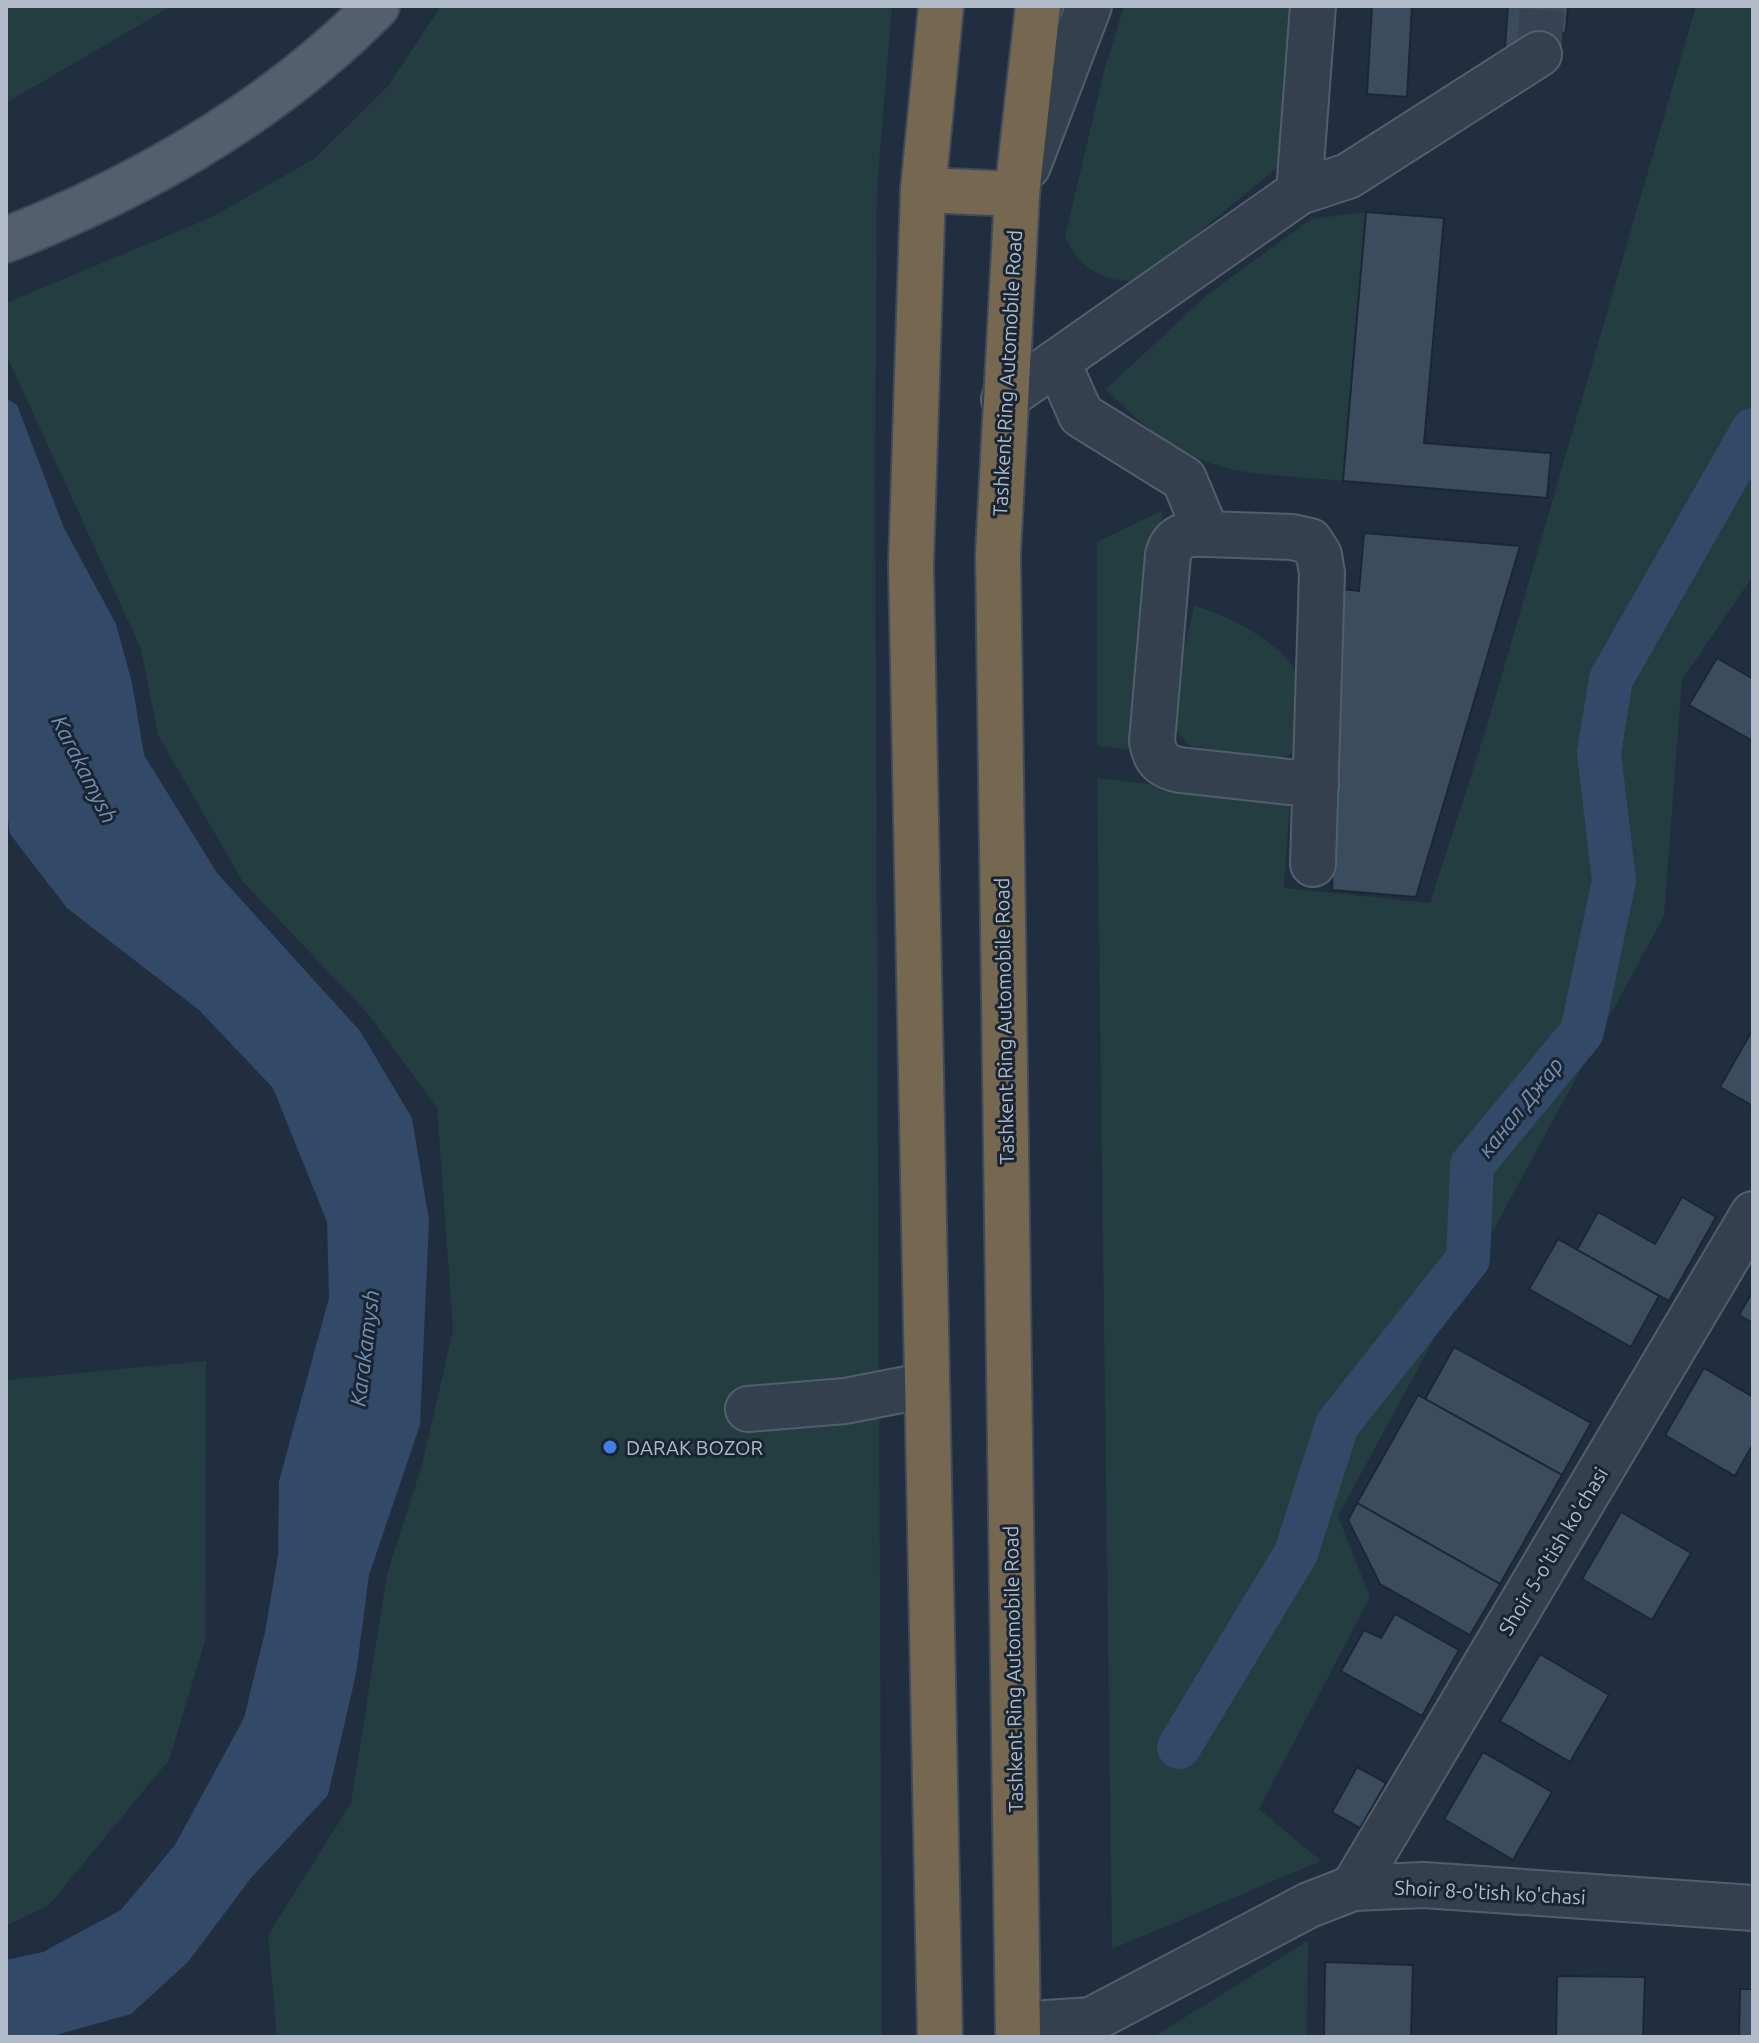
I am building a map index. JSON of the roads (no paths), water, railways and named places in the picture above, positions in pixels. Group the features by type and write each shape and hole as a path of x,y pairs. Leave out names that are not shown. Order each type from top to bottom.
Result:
{"highway":[{"path":"940,2037 911,565 923,190 941,6"},
{"name":"Tashkent Ring Automobile Road","path":"1018,2031 998,554 1017,194 1038,6"},
{"path":"923,190 1017,194"}],"main road":[{"path":"7,231 190,126 244,87 338,6"},
{"path":"7,231 80,209 211,138 271,99 329,52 377,6"}],"street":[{"path":"1017,194 1089,6"},
{"path":"1299,192 1313,6"},
{"path":"1004,399 1299,192 1348,176 1539,54"},
{"path":"1058,363 1081,415 1184,479 1207,534"},
{"path":"1313,864 1316,785 1322,573 1319,555 1310,541 1292,537 1207,534 1179,537 1171,544 1168,555 1152,741 1155,755 1165,767 1180,770 1316,785"},
{"name":"Shoir 5-o'tish ko'chasi","path":"1353,1888 1753,1214"},
{"path":"748,1409 845,1401 927,1385"},
{"name":"Shoir 8-o'tish ko'chasi","path":"1018,2031 1091,2020 1309,1905 1353,1888 1424,1885 1753,1908"}],"water":[{"name":"Karakamysh","path":"6,398 17,405 64,528 116,624 132,683 144,755 217,873 360,1031 412,1118 429,1220 420,1425 369,1575 356,1674 328,1795 251,1878 188,1962 131,2014 49,2037 6,2037 6,1960 43,1952 121,1910 175,1845 244,1718 265,1632 278,1555 279,1481 329,1298 327,1222 273,1088 199,1010 67,908 10,834 6,805"}],"waterway":[{"name":"канал Джар","path":"1179,1747 1296,1553 1337,1425 1468,1259 1472,1165 1582,1032 1614,881 1599,753 1611,679 1753,430"}],"tunnel":[{"path":"1539,54 1542,6"}],"place":[{"name":"DARAK BOZOR","path":"610,1447"}]}
